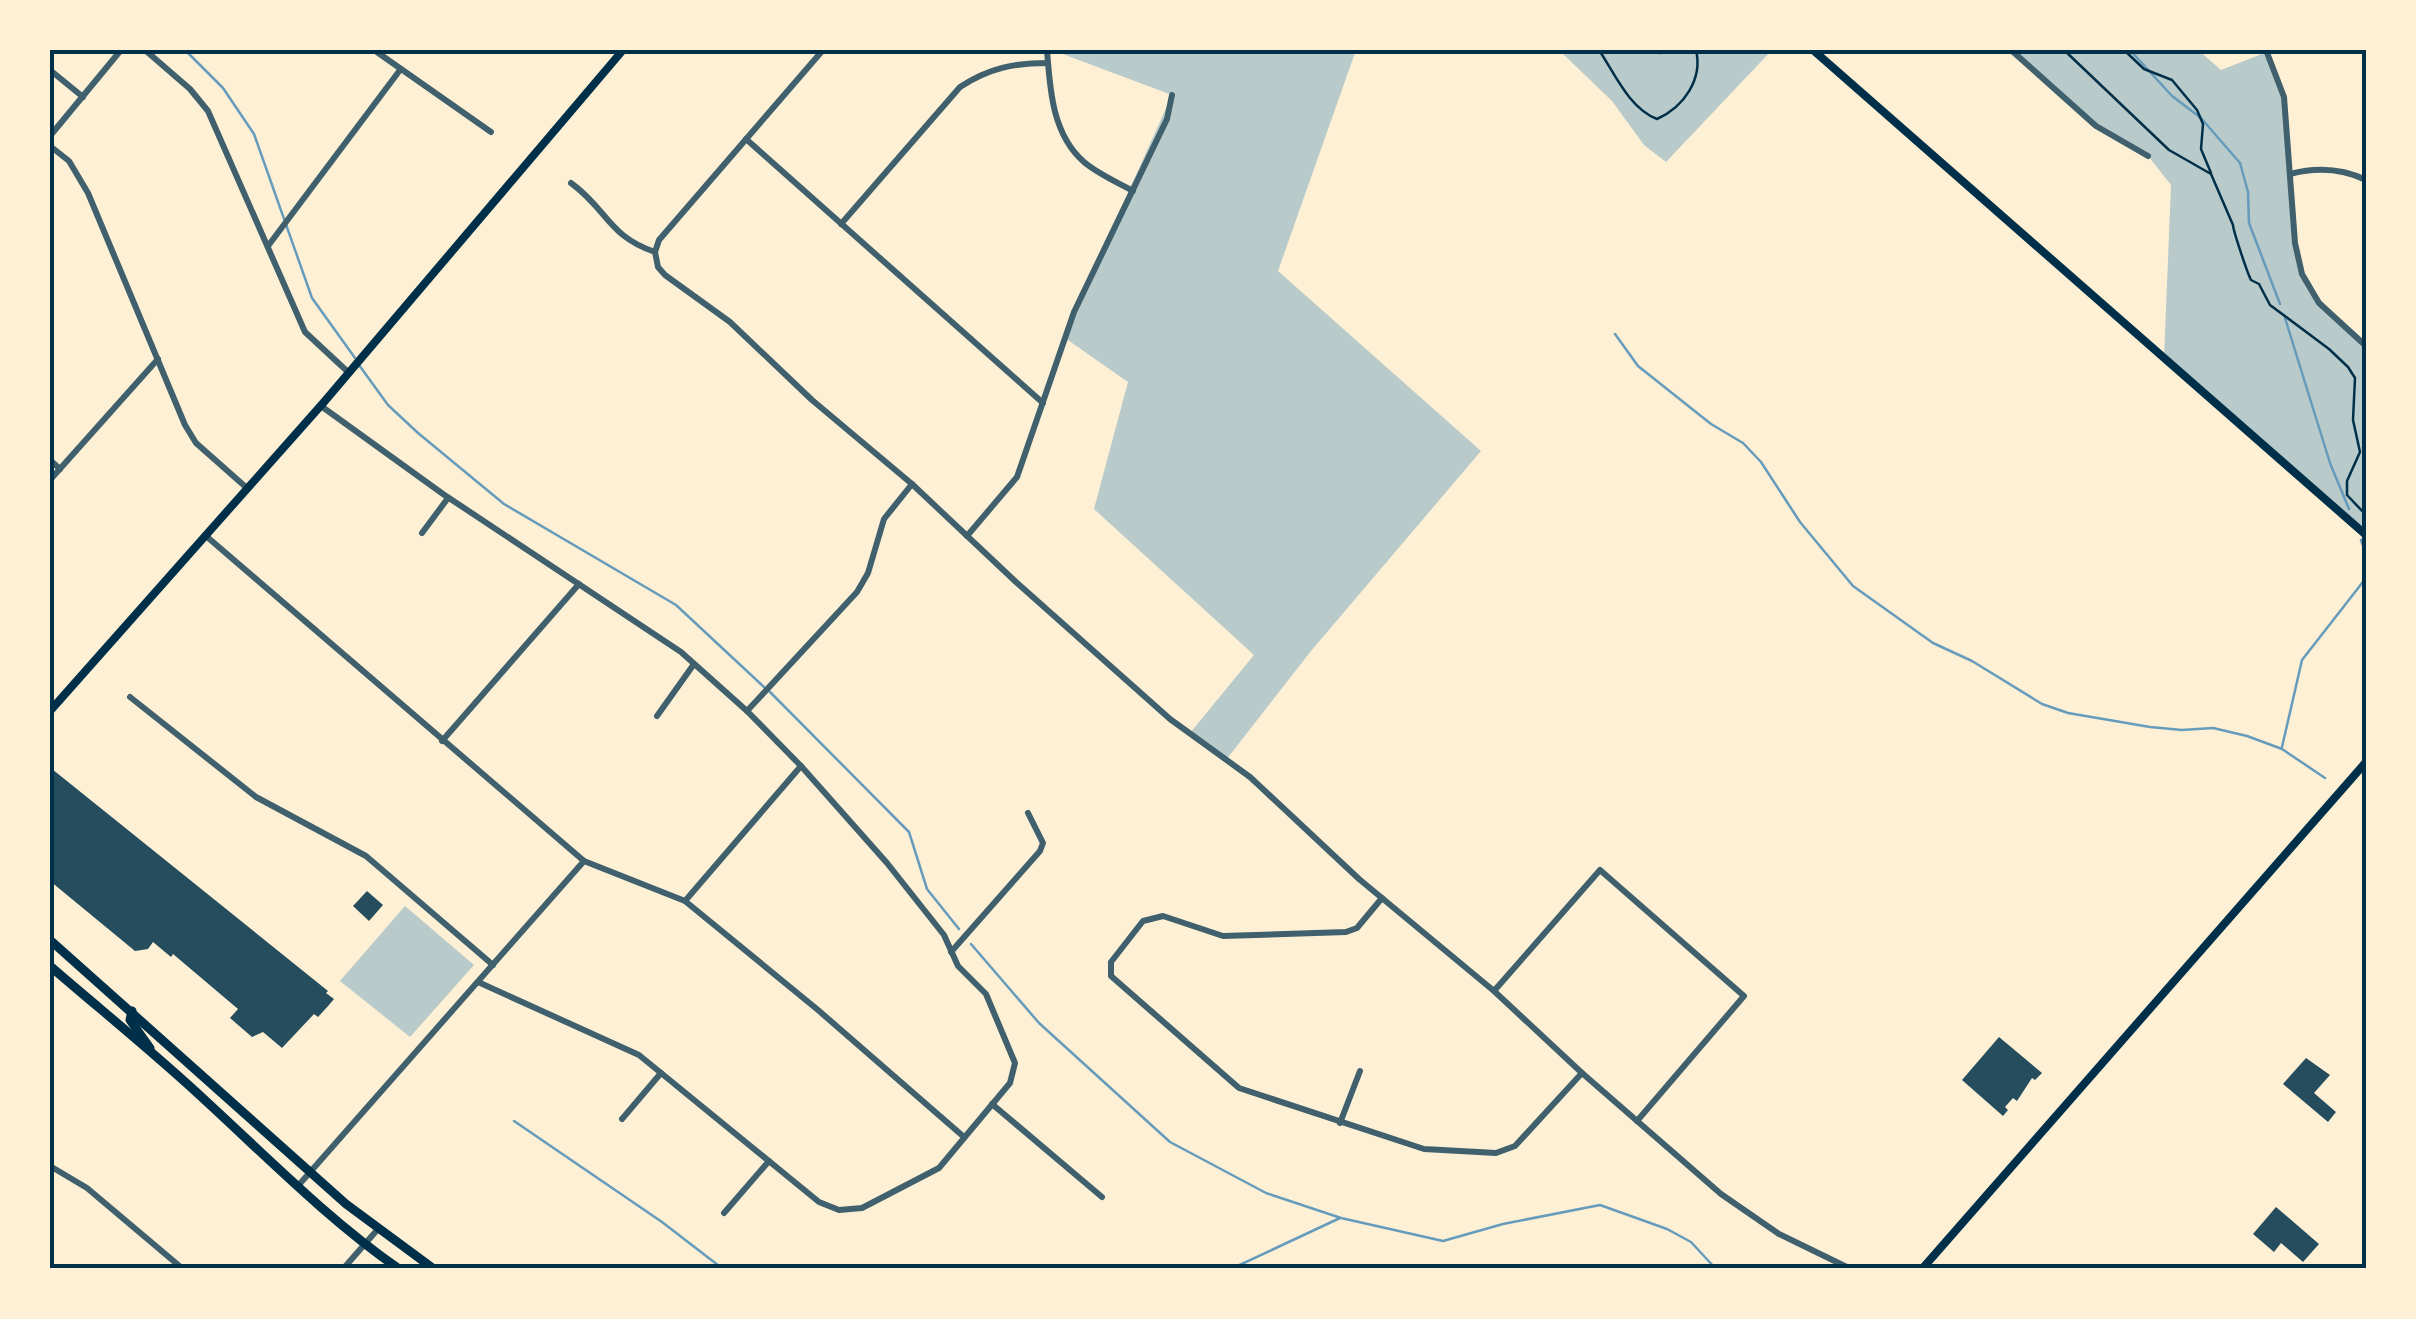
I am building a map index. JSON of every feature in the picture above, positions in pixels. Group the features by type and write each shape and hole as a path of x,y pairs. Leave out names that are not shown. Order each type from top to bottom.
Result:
{"main road":[{"path":"50,711 321,406 623,50"},
{"path":"1813,50 2366,535"},
{"path":"1922,1269 2366,762"},
{"path":"50,940 310,1172 434,1269"},
{"path":"50,966 297,1187 399,1269"},
{"path":"132,1011 130,1020 157,1058"}],"street":[{"path":"50,136 121,50"},
{"path":"145,50 190,88 208,111 305,332 350,370"},
{"path":"374,50 491,132"},
{"path":"823,50 659,240 655,252 658,267 730,322 1170,719 1250,777 1382,898 1494,990 1721,1194 1778,1234 1851,1269"},
{"path":"1047,50 1050,100 1067,138 1083,161 1133,191"},
{"path":"2011,50 2096,126 2148,156"},
{"path":"2266,50 2284,97 2296,251 2306,282 2327,312 2366,346"},
{"path":"841,224 960,86 984,71 1015,63 1048,63"},
{"path":"50,70 82,97"},
{"path":"268,246 400,70"},
{"path":"967,536 1017,477 1074,312 1168,119 1172,95"},
{"path":"746,139 1043,404"},
{"path":"50,146 69,160 88,193 185,425 196,443 248,489"},
{"path":"2290,174 2320,169 2366,180"},
{"path":"571,182 624,238 655,252"},
{"path":"50,480 158,360"},
{"path":"321,406 448,498 694,664 747,711 887,863 944,934 958,966 986,994 1015,1063 1010,1082 940,1168 862,1208 839,1210 819,1202 639,1055 478,982"},
{"path":"50,460 60,469"},
{"path":"747,711 857,592 868,574 884,519 912,484"},
{"path":"422,533 448,498"},
{"path":"206,536 584,861 685,901 964,1137"},
{"path":"442,741 578,584"},
{"path":"657,716 694,664"},
{"path":"130,697 256,797 366,856 493,965"},
{"path":"685,901 801,766"},
{"path":"952,952 1040,851 1043,843 1028,813"},
{"path":"297,1187 584,861"},
{"path":"1494,990 1600,870 1744,996 1637,1121"},
{"path":"1382,898 1357,928 1346,932 1223,936 1163,916 1143,921 1111,962 1111,976 1239,1088 1424,1150 1496,1153 1515,1146 1582,1073"},
{"path":"1340,1123 1360,1071"},
{"path":"622,1120 661,1073"},
{"path":"992,1104 1102,1198"},
{"path":"724,1212 769,1161"},
{"path":"50,1166 87,1188 183,1269"},
{"path":"343,1269 378,1229"}],"path":[{"path":"1599,50 1644,114 1657,118 1682,99 1697,79 1700,66 1696,50"},
{"path":"1650,50 1662,50"},
{"path":"2064,50 2168,150 2211,174"},
{"path":"2124,50 2144,68 2172,80 2197,110 2203,124 2201,150 2242,248 2250,280 2259,284 2270,306 2348,367 2355,378 2353,420 2360,452 2347,481 2347,495 2366,514"}],"shaded area":[{"path":"1052,50 1356,50 1278,271 1481,451 1311,651 1226,760 1190,733 1254,655 1094,509 1128,382 1065,338 1172,95"},
{"path":"1559,50 1772,50 1666,162 1644,145 1612,101"},
{"path":"2011,50 2198,50 2221,70 2267,52 2280,82 2296,251 2301,266 2323,304 2366,346 2366,535 2164,358 2171,185 2148,156 2096,126"},
{"path":"405,906 474,965 410,1037 340,981"}],"building":[{"path":"52,769 328,991 334,999 329,1005 318,1017 314,1014 282,1048 263,1032 252,1037 230,1018 238,1009 173,954 171,957 153,942 148,949 135,951 50,881"},
{"path":"367,891 383,905 369,921 353,906"},
{"path":"1999,1037 2042,1073 2035,1080 2032,1078 2017,1101 2013,1098 2003,1116 1962,1080"},
{"path":"2306,1058 2330,1075 2314,1093 2336,1112 2328,1122 2283,1084"},
{"path":"2276,1207 2319,1244 2303,1262 2281,1243 2274,1252 2253,1234"}],"waterway":[{"path":"185,50 223,88 254,134 312,298 355,358"},
{"path":"2130,50 2172,96 2201,118 2240,163 2248,192 2249,223 2280,304"},
{"path":"2285,318 2330,463 2349,509"},
{"path":"1615,334 1638,366 1711,424 1743,443 1761,462 1800,522 1853,586 1933,643 1972,661 2042,704 2068,713 2150,727 2213,728 2247,736 2282,749 2325,778"},
{"path":"359,365 388,405 504,504 676,605 764,687"},
{"path":"2361,540 2366,554"},
{"path":"2282,747 2302,660 2366,578"},
{"path":"770,692 909,832 927,889 959,929"},
{"path":"971,944 1039,1023 1170,1142 1266,1193 1341,1218 1443,1241 1503,1224 1600,1205 1667,1229 1691,1242 1716,1269"},
{"path":"514,1121 662,1222 723,1269"},
{"path":"1231,1269 1340,1218"}]}
